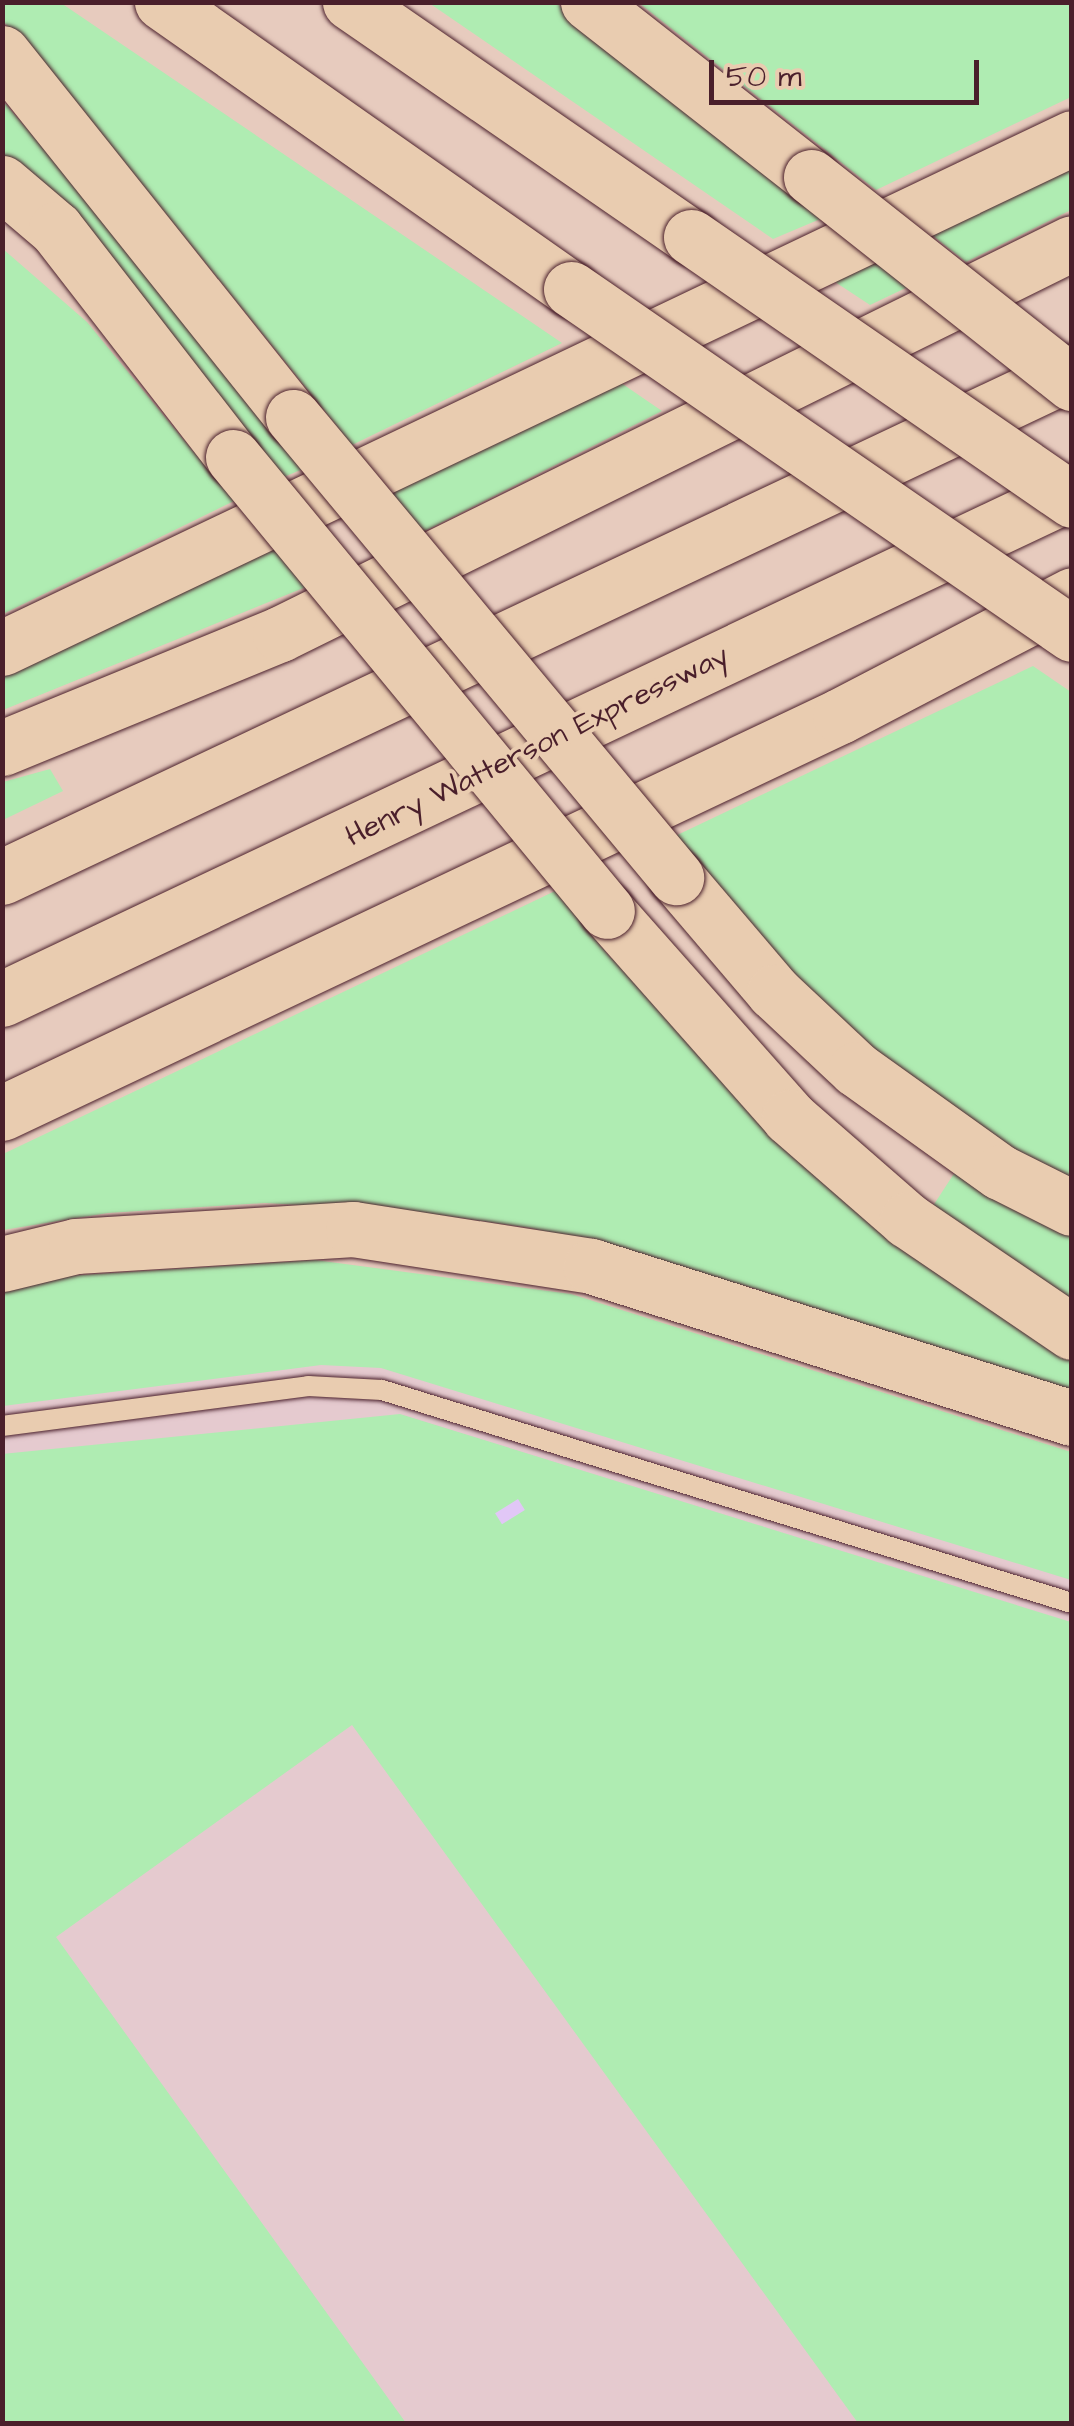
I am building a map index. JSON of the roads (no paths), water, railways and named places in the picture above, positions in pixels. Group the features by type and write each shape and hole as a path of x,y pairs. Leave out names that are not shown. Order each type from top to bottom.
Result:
{"highway":[{"path":"162,2 570,289 1070,606"},
{"path":"350,2 1072,496"},
{"path":"588,2 1072,383"},
{"path":"2,53 293,416 774,992 856,1069 1000,1172 1072,1208"},
{"path":"2,648 1072,138"},
{"path":"2,183 56,229 233,458 607,911 790,1117 907,1220 1072,1332"},
{"path":"2,748 280,634 1072,244"},
{"path":"2,877 1072,372"},
{"name":"Henry Watterson Expressway","path":"2,999 1072,496"},
{"path":"2,1113 1070,606"},
{"path":"2,1264 76,1246 353,1230 591,1266 1072,1418"}],"lane":[{"path":"2,1426 296,1387 382,1390 1072,1603"}]}
